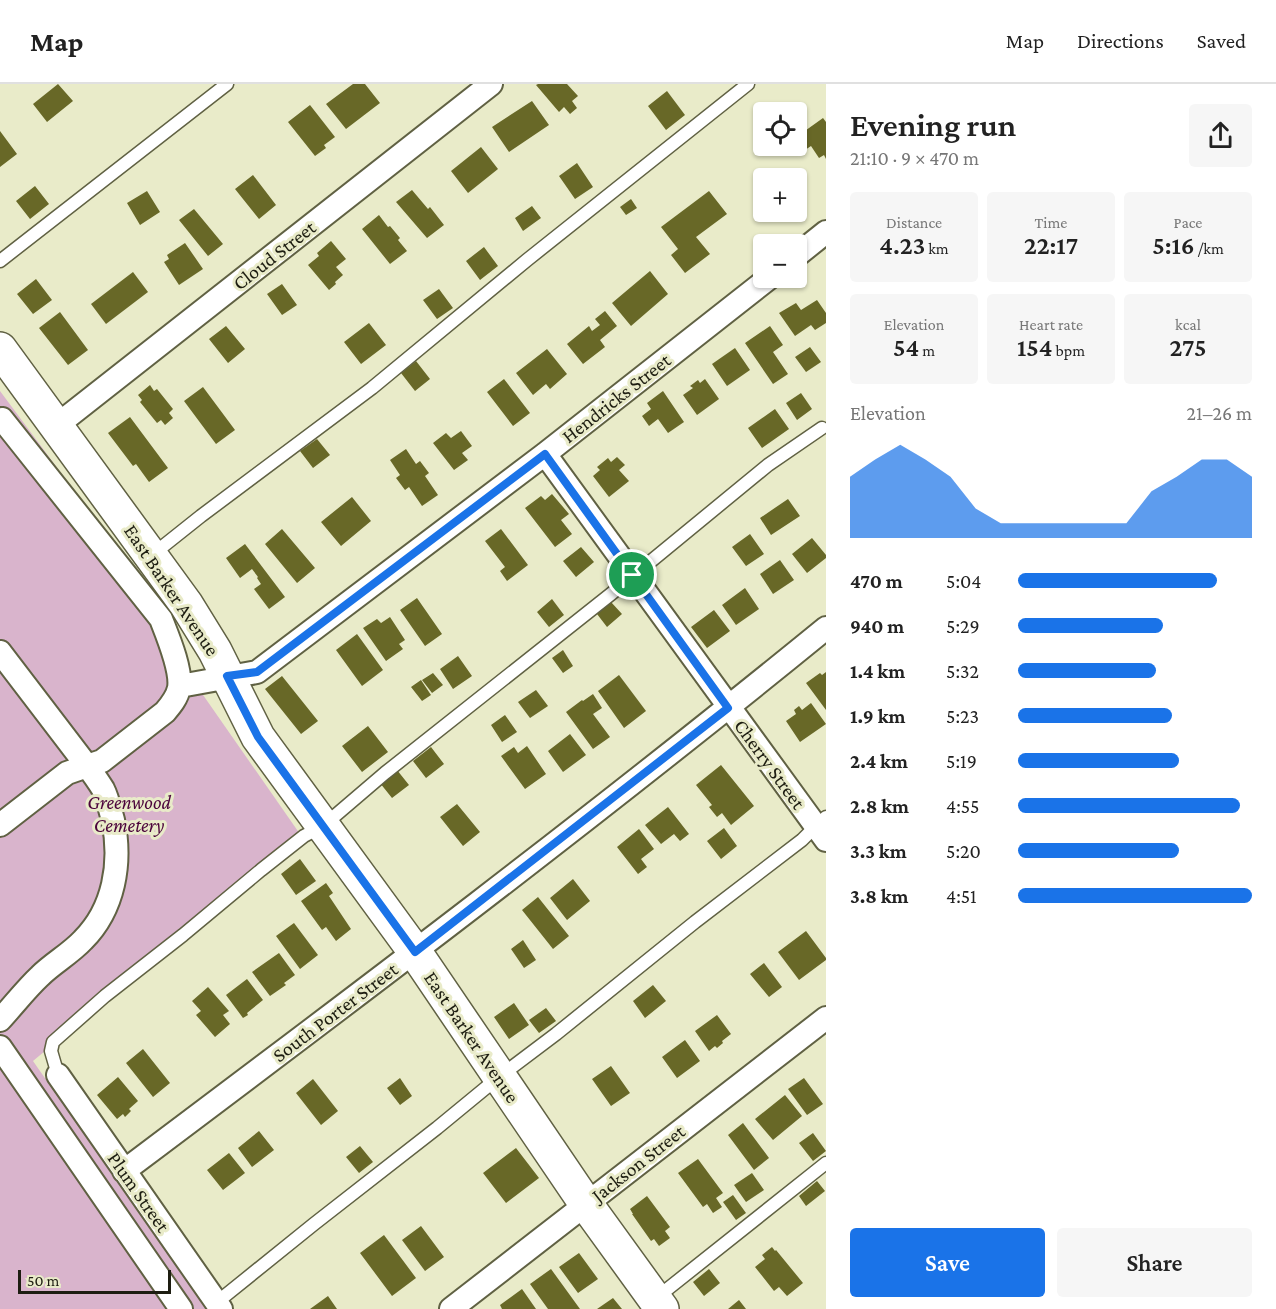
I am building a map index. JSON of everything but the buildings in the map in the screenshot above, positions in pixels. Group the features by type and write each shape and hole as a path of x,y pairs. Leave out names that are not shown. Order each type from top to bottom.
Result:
{"street":[{"name":"Cloud Street","path":"56,426 491,84"},
{"path":"807,247 826,232"},
{"name":"Hendricks Street","path":"180,686 257,672 545,454 756,288"},
{"name":"East Barker Avenue","path":"0,349 186,604 215,651 258,737 415,952 653,1305"},
{"path":"0,825 67,773 102,761 165,712 173,703 180,686 171,645 161,620 1,419"},
{"name":"Cherry Street","path":"545,454 728,708 823,828"},
{"name":"South Porter Street","path":"124,1171 415,952 728,708 826,628"},
{"path":"0,651 104,791 114,828 117,852 116,871 109,899 96,924 83,941 40,976 0,1020"},
{"name":"Jackson Street","path":"451,1309 826,1018"},
{"path":"0,1047 181,1309"},
{"name":"Plum Street","path":"58,1075 219,1306"}],"lane":[{"path":"0,261 227,84"},
{"path":"151,556 372,388 527,260 748,84"},
{"path":"58,1075 51,1051 53,1042 105,996 304,836 323,826 385,773 768,465 822,428"},
{"path":"219,1306 314,1224 438,1128 499,1077 695,922 802,840 823,828"},
{"path":"653,1305 826,1163"}],"green space":[{"name":"Greenwood Cemetery","path":"0,391 171,621 194,682 302,837 33,1061 206,1309 0,1309"}],"route":[{"path":"545,454 632,575 728,708 415,952 258,737 227,676 257,672 545,454"}]}
